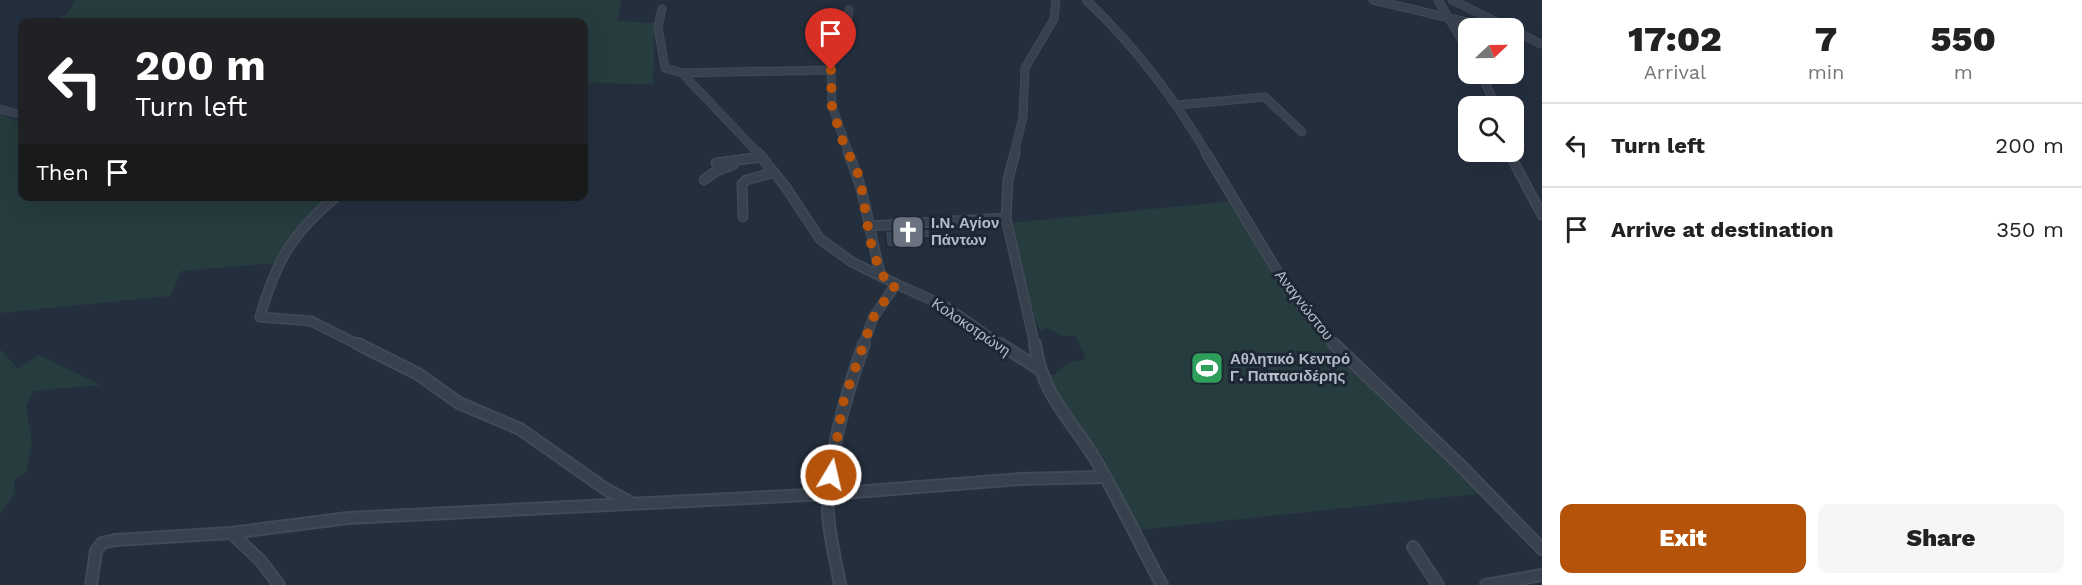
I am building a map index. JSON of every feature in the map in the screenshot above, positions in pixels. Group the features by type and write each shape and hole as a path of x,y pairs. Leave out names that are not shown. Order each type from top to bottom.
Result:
{"street":[{"path":"1056,0 1054,19 1025,69 1023,117 1008,180 1006,218 1034,337 1038,368 1061,412 1087,446 1105,477 1162,585"},
{"name":"Αναγνώστου","path":"1086,0 1149,67 1177,105 1289,290 1314,321 1351,361 1469,474 1542,549"},
{"path":"1373,0 1458,20"},
{"path":"1438,0 1458,33"},
{"path":"1452,0 1542,44"},
{"name":"Κολοκοτρώνη","path":"662,9 658,27 664,65 667,70 682,73 762,157 772,173 785,186 820,239 852,262 945,306 1018,358 1038,368"},
{"path":"849,10 845,38 829,55 832,106 841,137 860,178 870,240 881,275"},
{"path":"1524,38 1542,44"},
{"path":"682,73 831,70"},
{"path":"1177,105 1265,97 1302,132"},
{"path":"0,109 18,114"},
{"path":"704,180 716,171 739,162 762,157"},
{"path":"716,163 739,162"},
{"path":"1514,162 1542,215"},
{"path":"743,217 742,184 746,180 772,173"},
{"path":"331,201 302,227 295,237 270,284 260,316 311,321 409,369 459,403 520,429 607,490 634,504"},
{"path":"869,226 1006,218"},
{"path":"840,585 832,551 829,494 843,403 873,318 896,284"},
{"path":"91,585 96,551 102,543 231,533 348,518 829,494 1020,479 1105,477"},
{"path":"231,533 260,560 279,585"},
{"path":"1413,547 1438,585"},
{"path":"1486,585 1542,575"}],"green space":[{"path":"75,0 622,0 617,21 655,23 653,84 588,83 588,18 59,18 68,13"},
{"path":"0,113 18,122 18,201 327,201 291,236 277,263 181,271 171,296 0,313"},
{"name":"Αθλητικό Κεντρό Γ. Παπασιδέρης","path":"1232,201 1312,323 1486,493 1138,530 1104,458 1065,409 1047,374 1054,375 1070,362 1086,359 1076,336 1062,336 1047,328 1041,331 1036,323 1010,223"},
{"path":"0,349 18,369 39,355 101,385 33,391 26,406 32,442 27,471 14,481 15,493 0,514"}],"building":[{"name":"Ι.Ν. Αγίον Πάντων","path":"929,229 931,238 911,238 912,247 887,247 885,231"}],"place":[{"name":"Ι.Ν. Αγίον Πάντων","path":"908,232"},
{"name":"Αθλητικό Κεντρό Γ. Παπασιδέρης","path":"1207,368"}],"route":[{"path":"831,70 830,98 841,137 860,178 870,240 881,275 896,284 873,318 843,403 831,475"}]}
